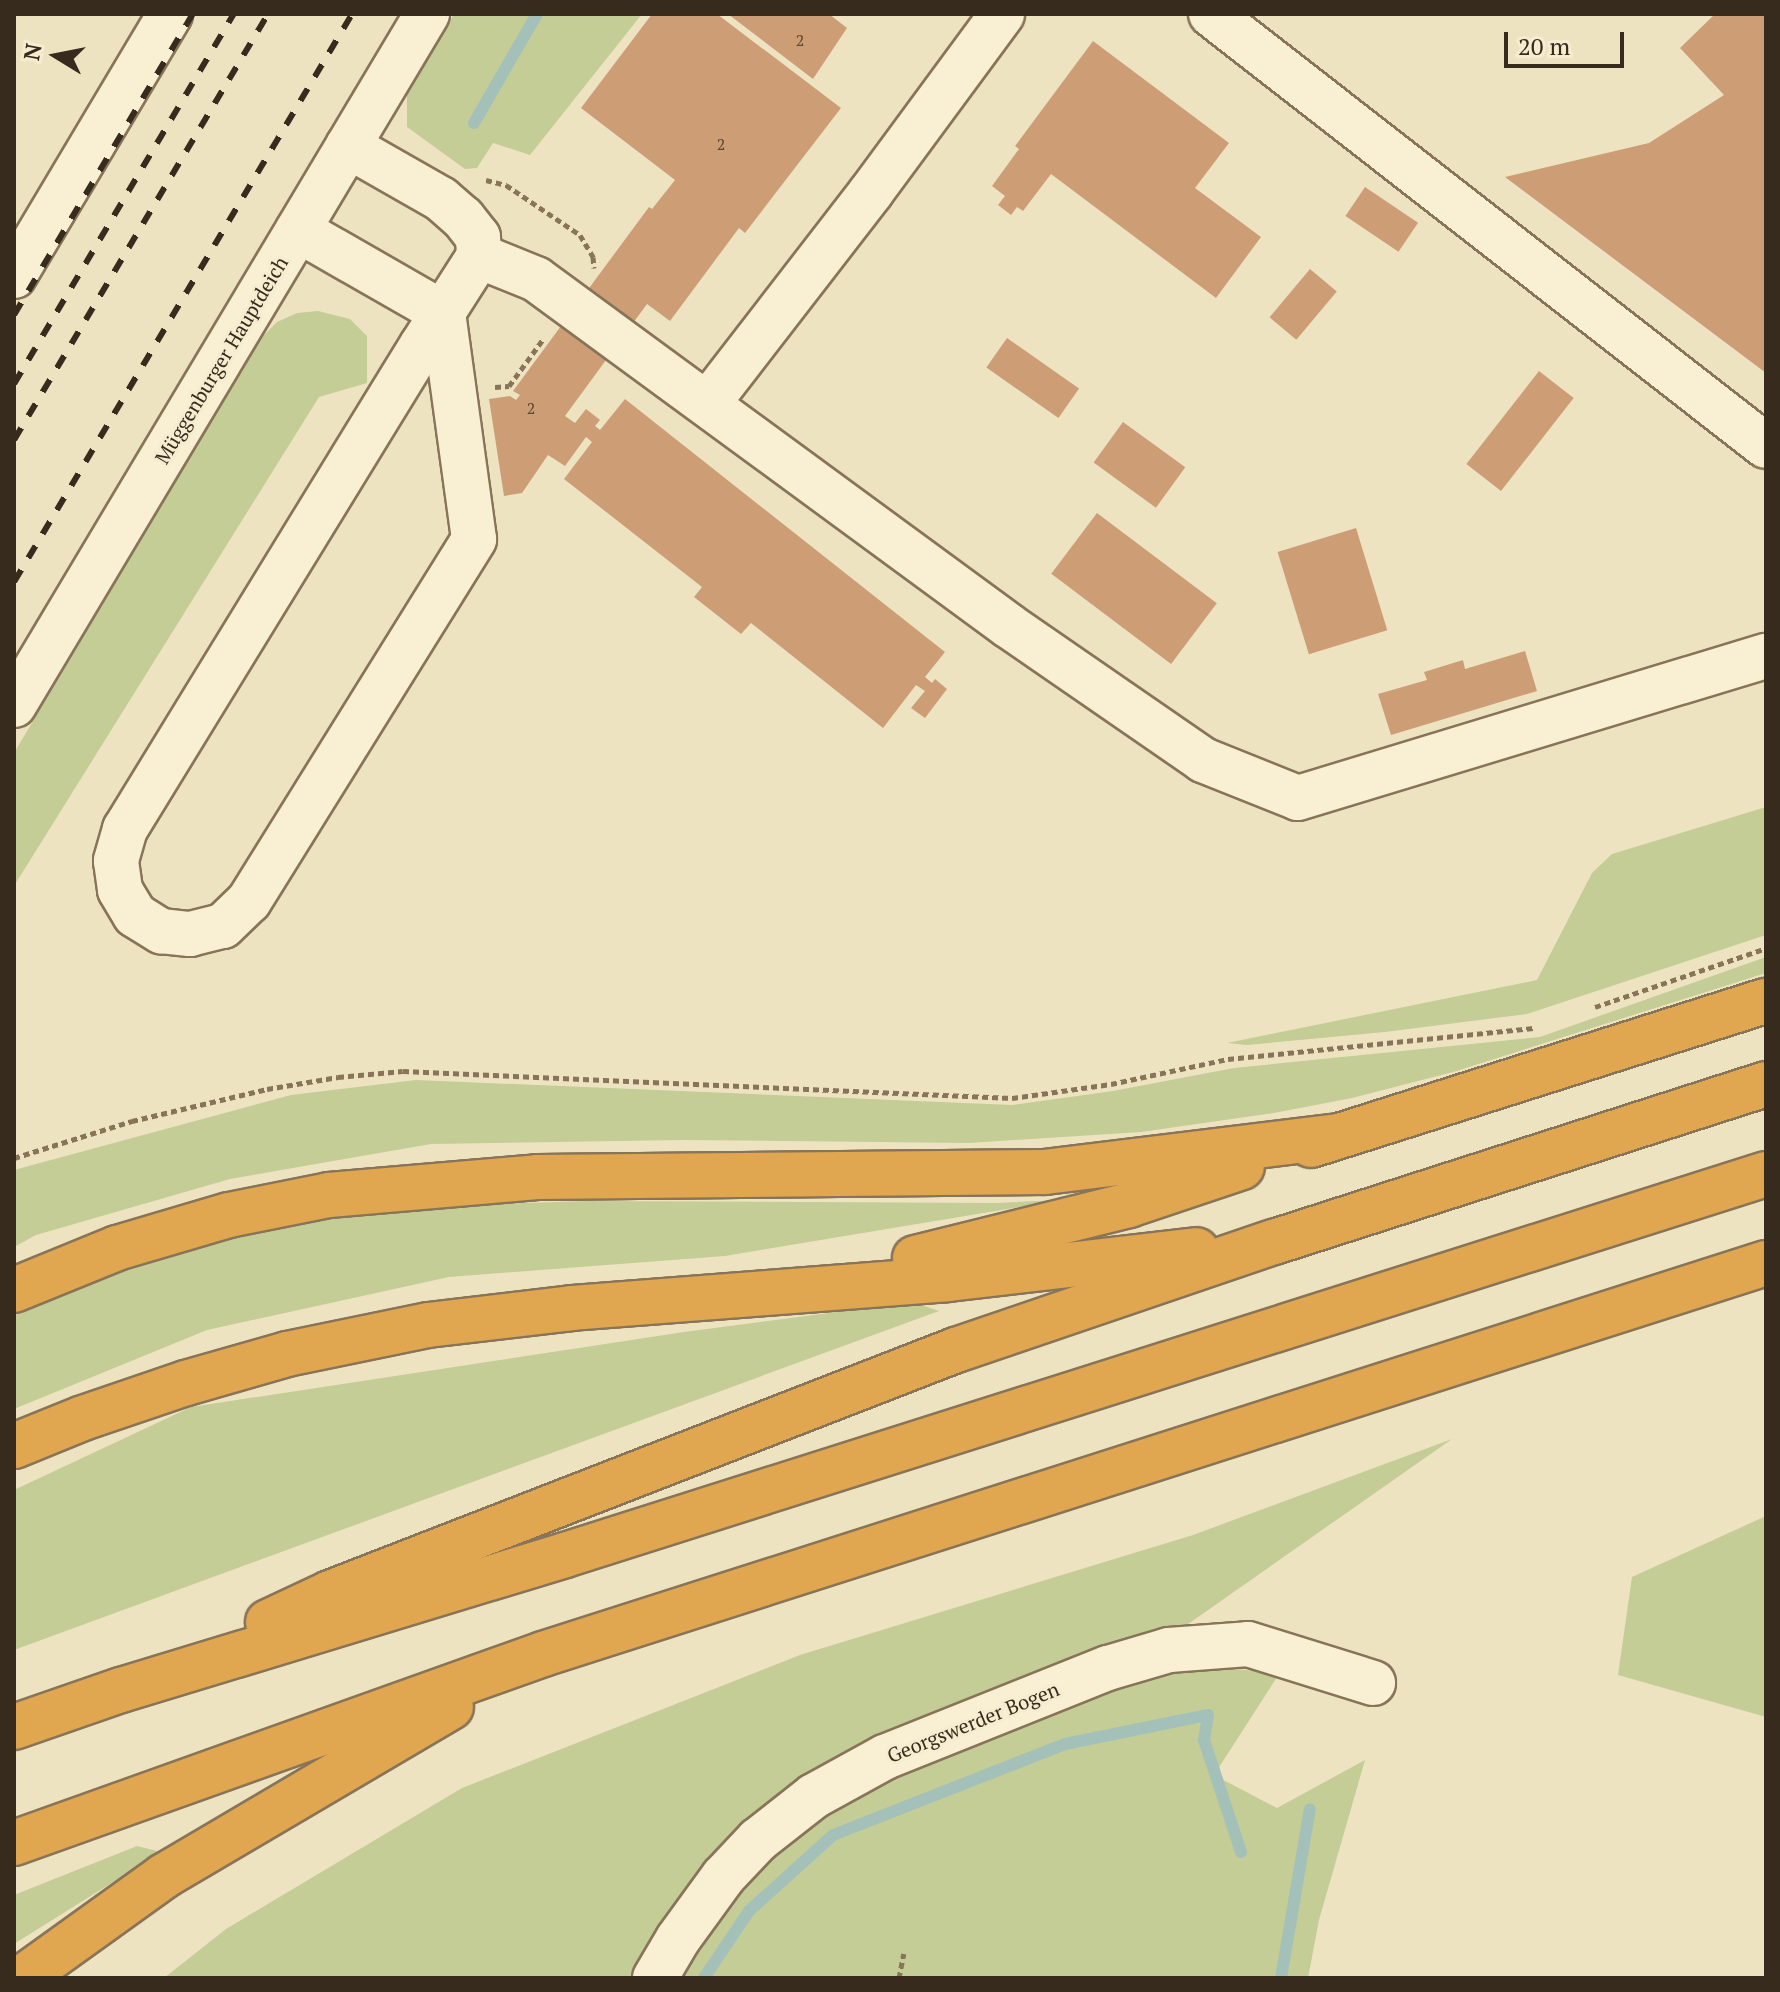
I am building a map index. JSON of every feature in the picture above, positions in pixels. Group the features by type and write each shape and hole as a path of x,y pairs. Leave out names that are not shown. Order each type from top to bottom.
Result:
{"highway":[{"path":"700,1297 945,1252 1129,1205 1766,1001"},
{"path":"121,1690 359,1582 956,1350 1274,1242 1766,1084"},
{"path":"14,1290 131,1244 229,1215 329,1195 537,1177 1045,1172 1337,1136"},
{"path":"14,1727 121,1690 565,1555 1766,1174"},
{"path":"14,1446 83,1418 287,1354 428,1325 700,1297 947,1279 1274,1242"},
{"path":"14,1843 543,1654 1766,1263"},
{"path":"22,1978 164,1876 543,1654"}],"street":[{"path":"14,276 170,14"},
{"name":"Müggenburger Hauptdeich","path":"14,705 427,14"},
{"path":"708,403 871,192 1002,14"},
{"path":"1211,14 1766,446"},
{"path":"348,146 441,199 463,218 478,237 479,256 443,313 125,829 116,861 120,890 135,915 161,931 190,934 223,926 249,901 474,539 443,313"},
{"path":"298,230 443,313"},
{"path":"479,256 536,279 1009,626 1203,760 1298,798 1766,656"},
{"name":"Georgswerder Bogen","path":"655,1978 678,1939 723,1877 758,1840 814,1796 885,1757 1108,1668 1169,1650 1248,1644 1373,1683"}],"path":[{"path":"455,395 509,386 570,303"},
{"path":"1592,1008 1766,948"},
{"path":"14,1158 132,1121 267,1089 403,1071 1012,1098 1111,1084 1228,1059 1534,1028 1549,1023"},
{"path":"899,1978 904,1953"}],"green space":[{"path":"454,14 642,14 530,155 493,143 477,168 465,169 407,127 407,93"},
{"path":"318,311 350,319 367,336 367,383 319,397 14,886 14,753 261,338 277,322 297,313"},
{"path":"1766,807 1766,935 1527,1014 1385,1032 1247,1045 1227,1043 1537,980 1592,873 1612,854"},
{"path":"1766,957 1766,973 1453,1072 1352,1098 1274,1113 1141,1132 969,1143 682,1140 431,1144 230,1179 36,1235 14,1247 14,1170 291,1095 416,1080 1012,1105 1113,1091 1234,1068 1540,1037"},
{"path":"1061,1200 725,1256 449,1277 207,1330 14,1409 14,1314 86,1278 251,1229 424,1206 587,1201 997,1203"},
{"path":"913,1302 939,1311 14,1650 14,1490 191,1407 684,1332"},
{"path":"1452,1439 1141,1657 1279,1674 1214,1775 1277,1808 1365,1760 1319,1920 1308,1978 164,1978 226,1929 462,1788 800,1655 1193,1535"},
{"path":"1766,1516 1766,1717 1618,1675 1632,1577"},
{"path":"137,1846 161,1852 14,1944 14,1895"}],"building":[{"path":"652,14 717,14 841,108 745,233 739,228 670,321 647,304 565,416 575,423 586,409 600,420 595,426 600,430 625,399 945,652 925,677 932,683 935,679 947,689 925,718 911,708 925,691 916,685 883,728 751,623 741,634 694,597 702,587 564,479 592,442 586,437 565,466 548,455 522,493 504,496 489,399 510,396 516,400 520,395 513,391 649,207 652,209 675,180 581,108"},
{"path":"728,14 829,14 847,28 813,79"},
{"path":"1715,14 1766,14 1766,373 1505,177 1649,143 1724,95 1680,48"},
{"path":"1093,41 1229,143 1195,188 1261,237 1216,298 1051,174 1023,211 1017,207 1011,215 998,205 1005,196 992,186 1019,149 1015,146"},
{"path":"1365,187 1418,223 1398,252 1345,216"},
{"path":"1310,269 1337,291 1296,340 1270,317"},
{"path":"1007,338 1079,388 1058,418 986,367"},
{"path":"1539,371 1574,398 1501,491 1466,464"},
{"path":"1123,422 1185,467 1156,508 1094,462"},
{"path":"1097,513 1217,603 1171,664 1051,574"},
{"path":"1356,528 1387,630 1309,654 1278,552"},
{"path":"1525,651 1537,691 1391,735 1378,694 1427,680 1424,672 1463,660 1465,669"}],"waterway":[{"path":"474,123 537,14"},
{"path":"704,1978 749,1911 833,1835 1065,1744 1208,1715 1204,1740 1241,1852"},
{"path":"1281,1978 1310,1809"}],"railway":[{"path":"14,315 193,14"},
{"path":"14,384 234,14"},
{"path":"14,440 268,14"},
{"path":"14,582 352,14"}]}
